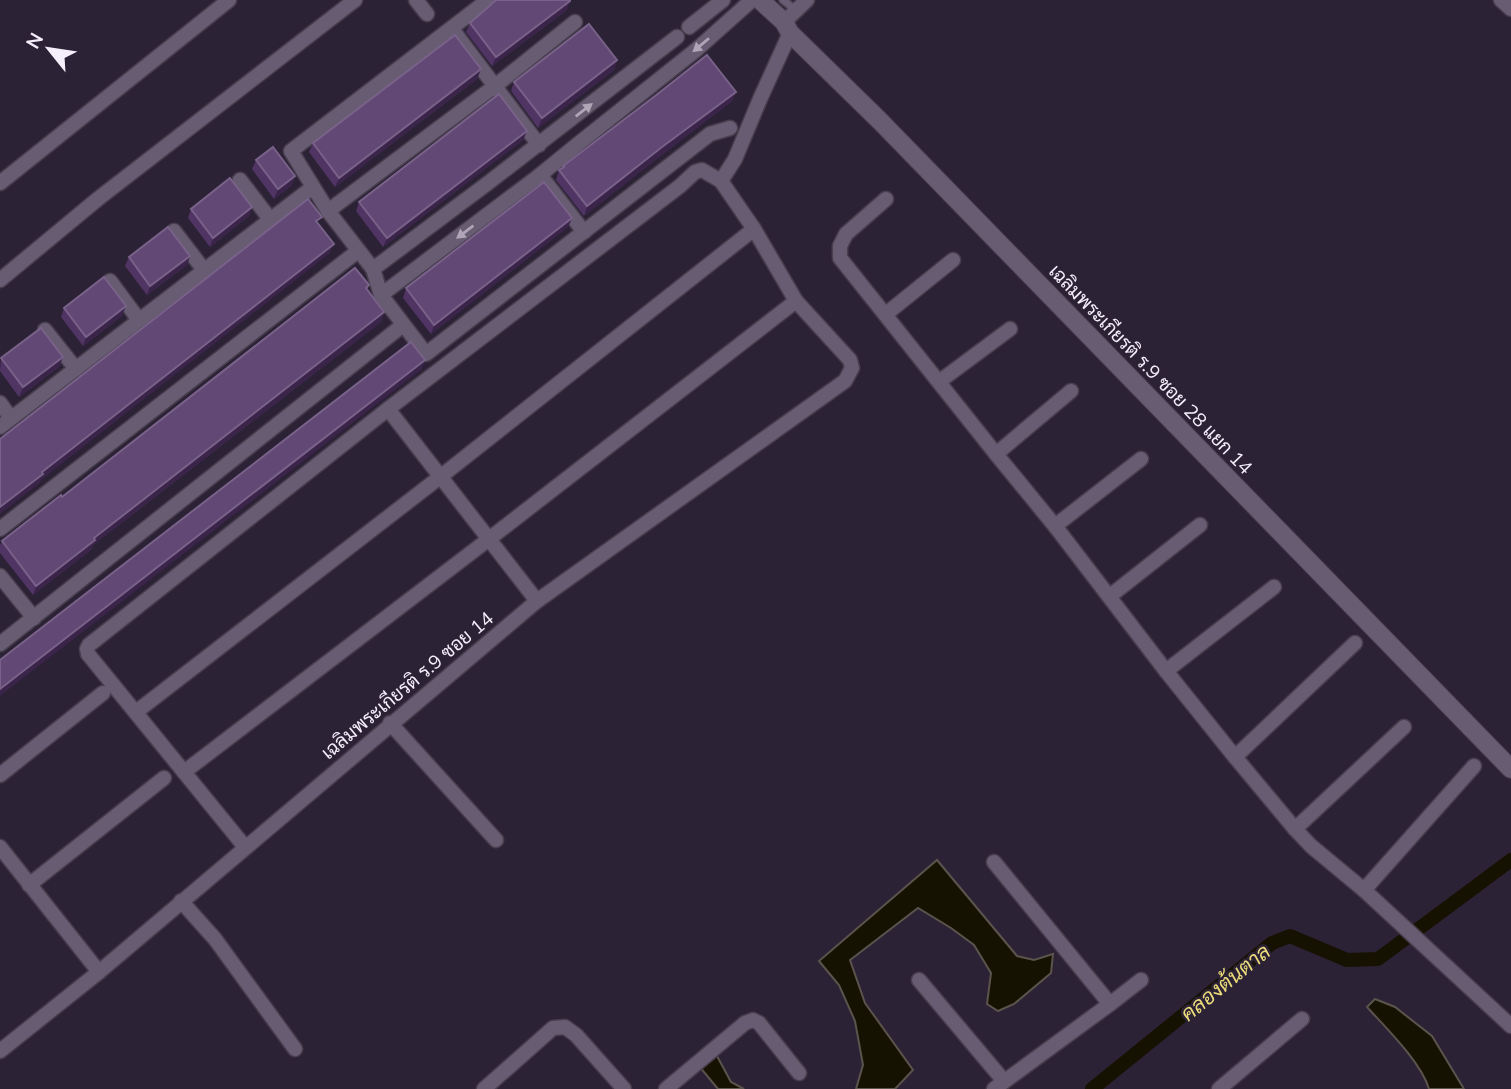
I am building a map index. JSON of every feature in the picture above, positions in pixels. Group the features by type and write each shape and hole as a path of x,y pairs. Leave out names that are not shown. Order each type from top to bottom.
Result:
{"street":[{"path":"0,183 229,0"},
{"path":"0,280 100,198 355,0"},
{"path":"416,0 427,14"},
{"path":"488,0 290,151 328,211 373,269 381,295 426,354 710,134 730,128"},
{"path":"373,269 539,145 723,0"},
{"path":"1501,0 1511,9"},
{"path":"381,295 503,204 696,50 766,2"},
{"name":"เฉลิมพระเกียรติ ร.9 ซอย 28 แยก 14","path":"766,2 795,16 890,131 1511,769"},
{"path":"722,181 736,159 795,16"},
{"path":"328,211 495,86 575,22"},
{"path":"452,29 539,145"},
{"path":"564,125 578,144"},
{"path":"184,772 796,301 722,181 702,170 695,172 89,645 88,654 245,847"},
{"path":"540,175 584,232"},
{"path":"240,180 270,219"},
{"path":"488,183 503,204"},
{"path":"0,403 6,423 313,187"},
{"path":"886,199 846,234 840,246 840,258 1055,526 1166,671 1295,829 1511,1026"},
{"path":"136,712 754,229"},
{"path":"174,230 204,270"},
{"path":"0,528 358,251"},
{"path":"886,314 953,260"},
{"path":"110,281 139,320"},
{"name":"เฉลิมพระเกียรติ ร.9 ซอย 14","path":"0,1051 99,972 537,601 845,381 852,368 850,360 796,301"},
{"path":"0,644 403,326"},
{"path":"940,382 1010,329"},
{"path":"46,330 76,369"},
{"path":"996,454 1071,391"},
{"path":"388,409 537,601"},
{"path":"1055,526 1142,459"},
{"path":"1110,596 1200,525"},
{"path":"0,576 34,618"},
{"path":"1166,671 1274,587"},
{"path":"1235,757 1355,643"},
{"path":"0,775 103,693"},
{"path":"390,723 496,840"},
{"path":"1295,829 1404,727"},
{"path":"1364,890 1474,766"},
{"path":"29,885 164,778"},
{"path":"0,847 99,972"},
{"path":"994,862 1110,1004"},
{"path":"181,901 215,939 295,1049"},
{"path":"919,980 999,1085 1141,981"},
{"path":"1219,1089 1302,1019"},
{"path":"666,1089 745,1023 753,1020 759,1023 799,1073"},
{"path":"484,1089 553,1028 565,1027 576,1035 624,1089"}],"shaded area":[{"path":"937,860 1017,956 1034,960 1053,954 1051,973 1014,1004 998,1011 987,1004 991,973 974,945 918,908 850,960 865,1003 913,1070 895,1089 856,1089 863,1065 855,1021 839,985 819,961"},
{"path":"1375,999 1395,1007 1432,1036 1464,1089 1429,1089 1411,1057 1367,1007"},
{"path":"717,1056 731,1082 744,1089 718,1089 699,1066"}],"building":[{"path":"496,0 570,1 496,57 470,23"},
{"path":"589,24 617,60 542,118 514,82"},
{"path":"455,35 481,69 339,178 313,143"},
{"path":"707,55 736,92 587,206 559,170"},
{"path":"499,94 527,131 387,238 359,202"},
{"path":"273,147 295,176 278,189 256,160"},
{"path":"230,178 252,207 213,238 191,209"},
{"path":"544,182 572,218 434,325 406,288"},
{"path":"308,199 322,217 316,221 334,244 0,507 0,439"},
{"path":"168,227 190,256 150,286 129,257"},
{"path":"355,268 369,285 366,288 384,312 36,586 2,541"},
{"path":"104,277 126,306 86,337 64,308"},
{"path":"41,328 63,357 23,387 1,358"},
{"path":"411,342 425,360 0,689 0,660"}],"waterway":[{"name":"คลองต้นตาล","path":"1092,1089 1272,943 1290,936 1347,960 1378,959 1511,860"}]}
